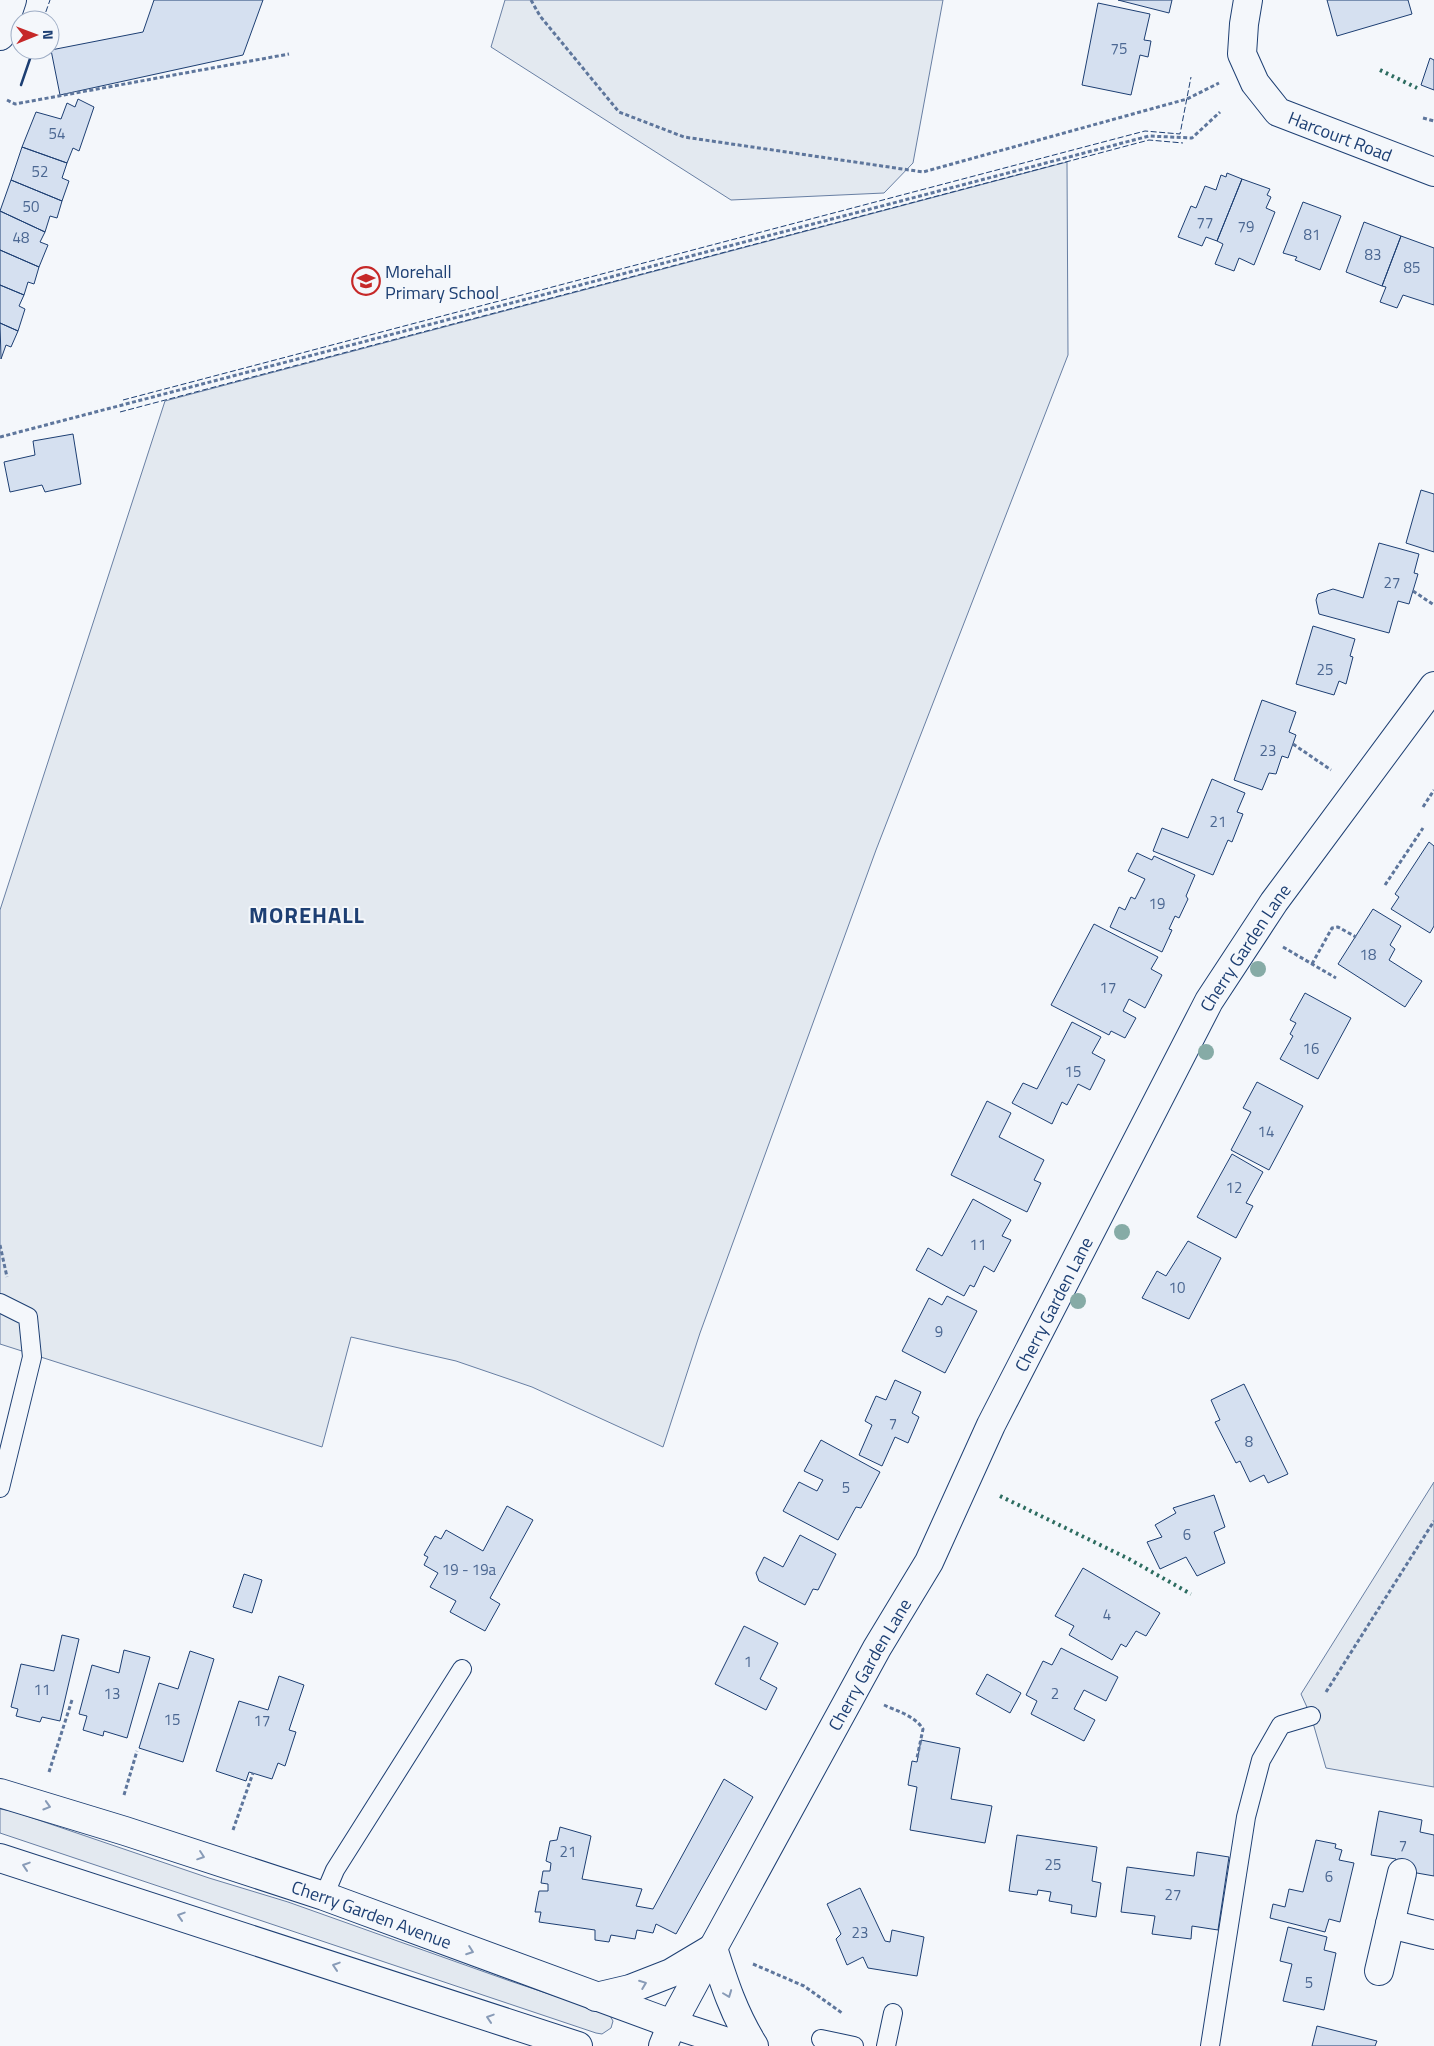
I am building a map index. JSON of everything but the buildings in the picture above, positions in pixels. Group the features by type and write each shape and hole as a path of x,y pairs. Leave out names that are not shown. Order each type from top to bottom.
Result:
{"street":[{"path":"0,36 12,0"},
{"name":"Harcourt Road","path":"1248,0 1242,54 1255,83 1278,112 1434,172"},
{"name":"Cherry Garden Lane","path":"668,2035 713,1948 877,1648 929,1562 991,1425 1181,1053 1209,1002 1258,930 1274,902 1434,686"},
{"name":"Cherry Garden Avenue","path":"0,1793 117,1828 324,1896 596,1997 668,2035 740,2046"},
{"path":"0,1858 578,2046"},
{"path":"1379,1970 1402,1872"},
{"path":"1390,1924 1434,1935"},
{"path":"596,1997 630,1989 671,1973 713,1948 727,1994 754,2046"}],"lane":[{"path":"0,1303 28,1317 32,1357 0,1488"},
{"path":"324,1896 335,1870 462,1669"},
{"path":"1210,2046 1246,1817 1262,1760 1281,1725 1312,1716"},
{"path":"886,2046 893,2013"},
{"path":"821,2040 854,2046"}],"path":[{"path":"531,0 540,16 619,112 684,137 923,172 1187,99 1248,66"},
{"path":"7,100 15,104 289,54"},
{"path":"0,437 1149,136 1192,138 1220,112"},
{"path":"1423,118 1434,121"},
{"path":"1413,591 1434,605"},
{"path":"1293,744 1333,772"},
{"path":"1423,807 1434,790"},
{"path":"1385,885 1423,828"},
{"path":"1312,964 1332,928 1338,927 1356,936"},
{"path":"1258,930 1279,945 1336,978"},
{"path":"1312,1716 1434,1522"},
{"path":"47,1778 72,1700"},
{"path":"878,1702 913,1719 923,1729 916,1758"},
{"path":"122,1801 137,1751"},
{"path":"231,1836 253,1772"},
{"path":"750,1963 804,1986"}],"shaded area":[{"path":"505,0 943,0 913,163 884,193 731,200 491,47"},
{"path":"1067,162 1068,355 876,850 700,1333 663,1447 532,1387 456,1361 351,1337 322,1447 0,1344 0,910 165,401"},
{"path":"1434,1482 1434,1787 1326,1768 1311,1716 1301,1694"},
{"path":"0,1809 12,1811 209,1878 288,1902 609,2014 613,2021 611,2028 602,2034 596,2033 0,1833"}],"hedge":[{"path":"1380,70 1417,88"},
{"path":"1000,1496 1129,1559 1191,1594"}],"fence":[{"path":"46,10 50,0"},
{"path":"123,400 1145,131 1180,134 1191,77"},
{"path":"120,412 1149,140 1183,143"}],"wall":[{"path":"21,85 30,60"}],"place":[{"name":"Morehall Primary School","path":"366,281"}],"district":[{"name":"MOREHALL","path":"307,915"}]}
